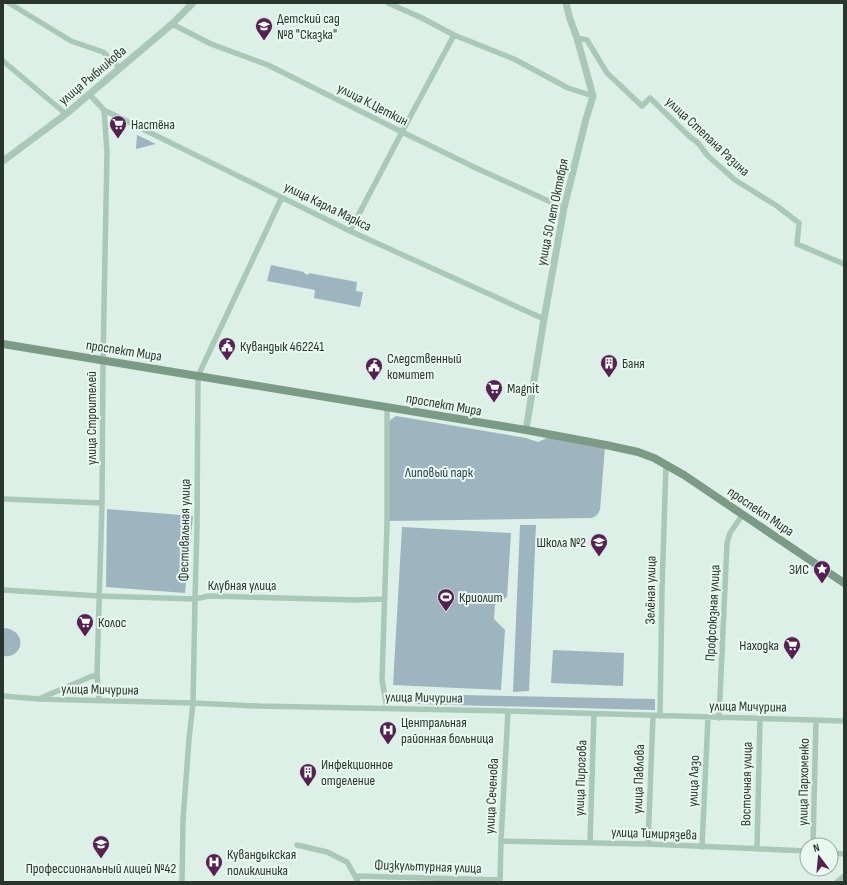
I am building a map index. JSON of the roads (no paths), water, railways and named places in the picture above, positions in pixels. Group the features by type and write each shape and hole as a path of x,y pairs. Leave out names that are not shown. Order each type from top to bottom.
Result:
{"main road":[{"name":"проспект Мира","path":"3,344 526,430 632,451 654,458 666,464 743,514 844,583"}],"street":[{"path":"9,3 71,41 103,52 120,68"},
{"name":"улица Рыбникова","path":"3,161 66,114 172,24 193,3"},
{"path":"388,3 422,18 454,35 514,59 568,88 593,96"},
{"path":"566,3 593,96"},
{"name":"улица К.Цеткин","path":"172,24 211,44 268,65 476,168 564,208"},
{"path":"350,231 454,35"},
{"name":"улица Степана Разина","path":"577,38 587,40 607,73 642,106 650,98 698,143 708,156 735,180 777,206 799,223 797,244 844,264"},
{"path":"3,61 66,114"},
{"path":"89,94 104,110"},
{"name":"улица 50 лет Октября","path":"526,430 564,208 593,96"},
{"name":"улица Карла Маркса","path":"104,110 350,231 544,319"},
{"name":"улица Строителей","path":"99,700 97,674 102,503 102,360 107,152 104,110"},
{"name":"Фестивальная улица","path":"182,882 183,820 193,703 197,526 198,376 282,197"},
{"path":"386,407 387,524 382,680 386,708"},
{"name":"Зелёная улица","path":"660,716 666,464"},
{"path":"3,500 102,503"},
{"name":"Профсоюзная улица","path":"720,718 727,543 730,533 743,514"},
{"name":"Клубная улица","path":"3,590 99,596 195,599 209,596 354,600 385,599"},
{"path":"39,699 97,674"},
{"name":"улица Мичурина","path":"3,696 39,699 264,706 508,711 844,721"},
{"name":"улица Сеченова","path":"500,881 508,711"},
{"name":"улица Пирогова","path":"590,843 594,714"},
{"name":"улица Павлова","path":"648,844 653,716"},
{"name":"улица Лазо","path":"702,847 708,717"},
{"name":"Восточная улица","path":"757,849 760,719"},
{"name":"улица Пархоменко","path":"813,837 816,720"},
{"name":"улица Тимирязева","path":"501,841 648,844 799,851"},
{"name":"Физкультурная улица","path":"297,845 327,852 347,862 358,882"},
{"name":"Физкультурная улица","path":"356,876 500,881"},
{"path":"837,882 844,876"}],"place":[{"name":"Детский сад №8 \"Сказка\"","path":"264,41"},
{"name":"Настёна","path":"118,139"},
{"name":"Кувандык 462241","path":"227,361"},
{"name":"Баня","path":"609,378"},
{"name":"Следственный комитет","path":"374,381"},
{"name":"Magnit","path":"494,403"},
{"name":"Школа №2","path":"599,557"},
{"name":"ЗИС","path":"822,584"},
{"name":"Криолит","path":"446,612"},
{"name":"Колос","path":"85,637"},
{"name":"Находка","path":"792,660"},
{"name":"Центральная районная больница","path":"388,745"},
{"name":"Инфекционное отделение","path":"308,787"},
{"name":"Профессиональный лицей №42","path":"101,859"},
{"name":"Кувандыкская поликлиника","path":"214,877"}],"park label":[{"name":"Липовый парк","path":"439,472"}]}
